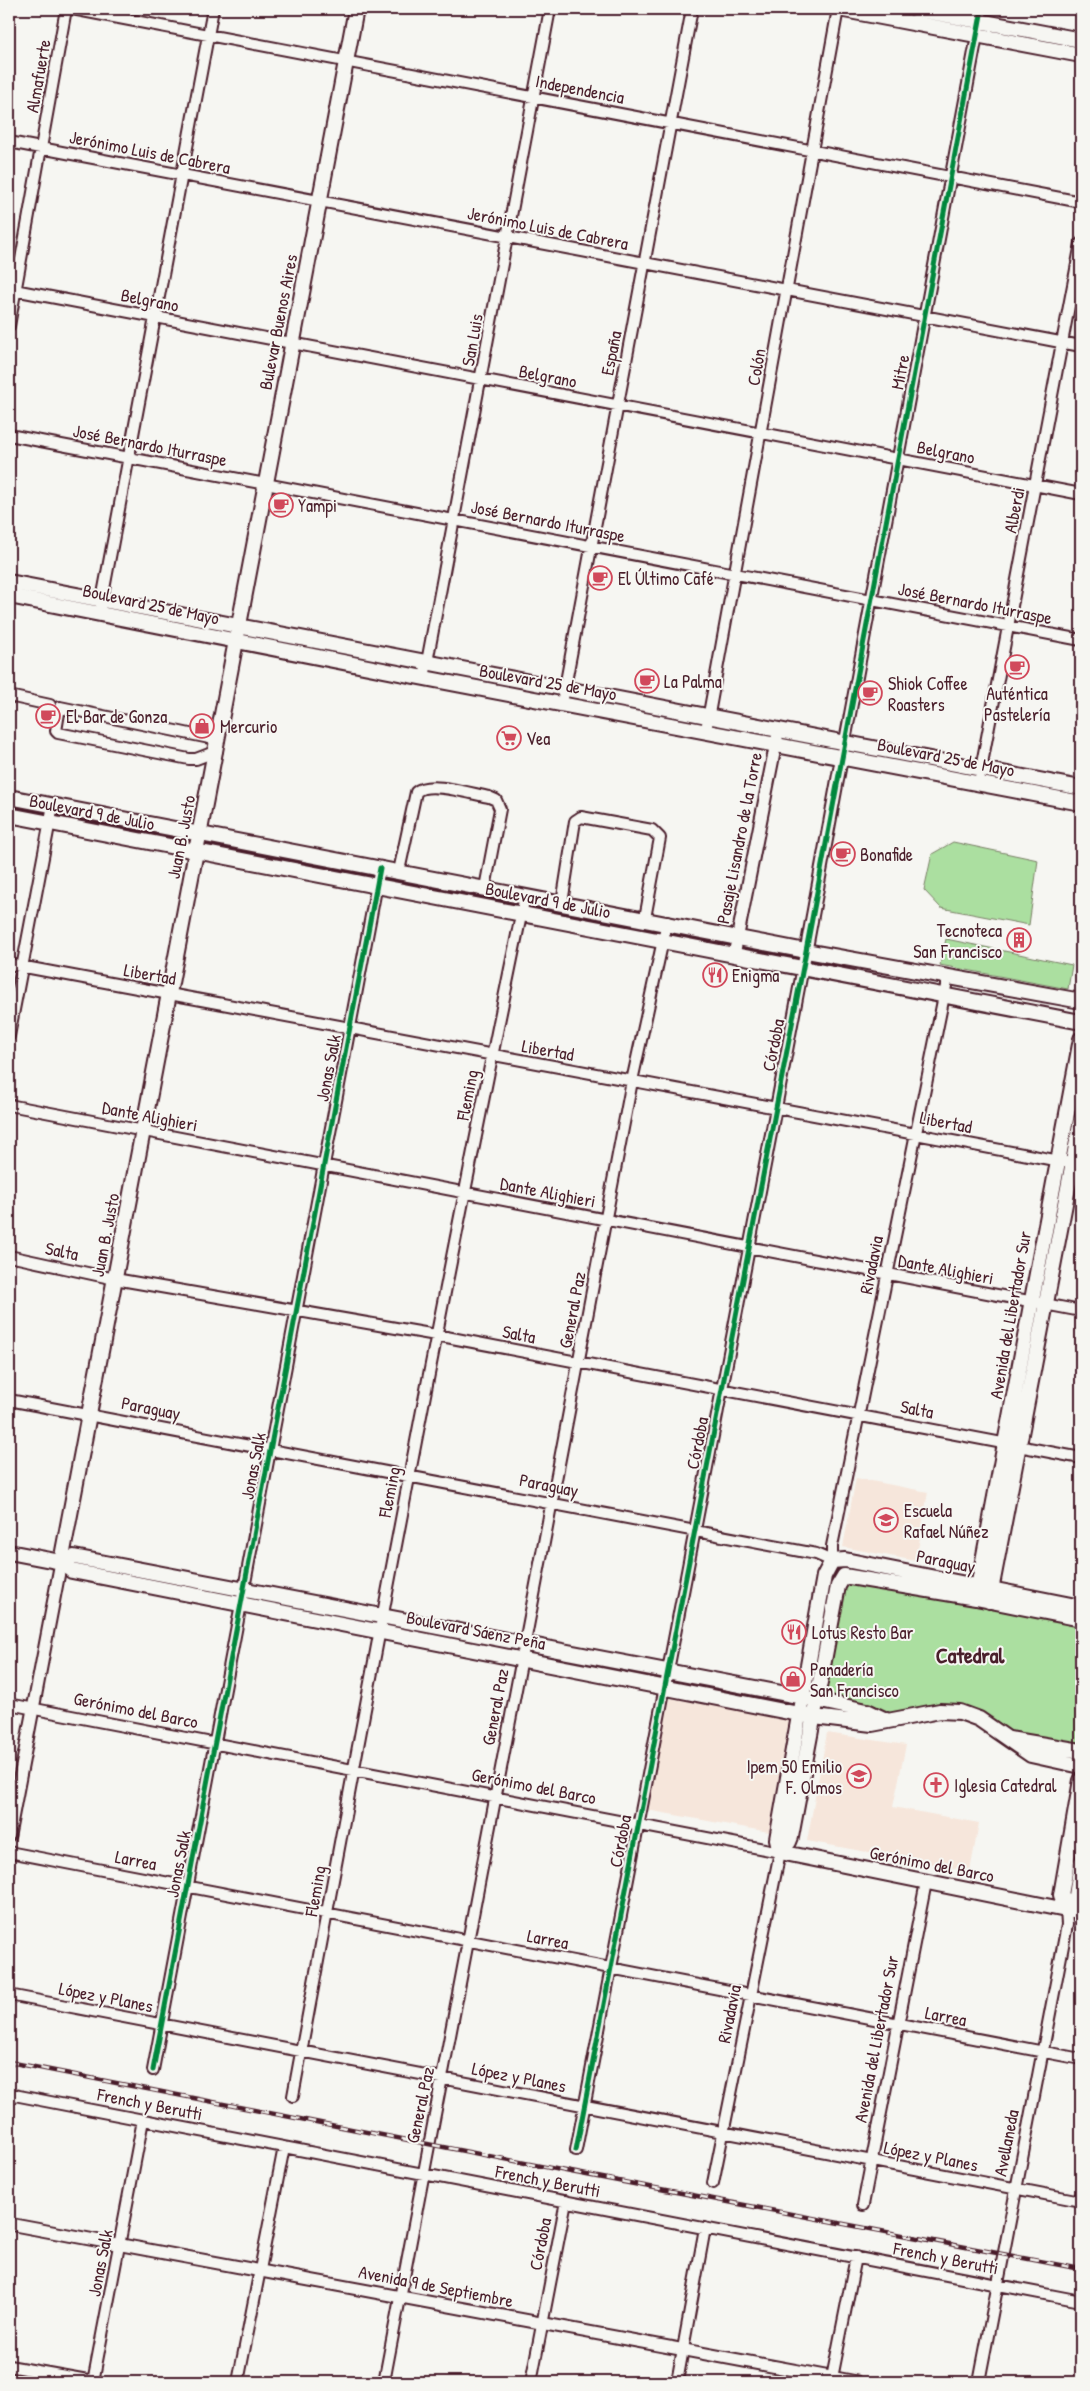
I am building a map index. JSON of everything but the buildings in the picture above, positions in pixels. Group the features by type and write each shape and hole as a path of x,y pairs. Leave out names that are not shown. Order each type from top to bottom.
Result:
{"main road":[{"name":"Bulevar Buenos Aires","path":"237,641 356,9"},
{"path":"839,9 1081,55"},
{"path":"915,9 981,15 1081,40"},
{"name":"Boulevard 25 de Mayo","path":"9,582 237,641 1081,803"},
{"name":"Boulevard 25 de Mayo","path":"9,596 100,606 240,626 981,767 1081,788"},
{"name":"Juan B. Justo","path":"61,1562 237,641"},
{"name":"Boulevard 9 de Julio","path":"9,797 201,832 399,872 1081,1001"},
{"name":"Boulevard 9 de Julio","path":"9,815 1081,1022"},
{"name":"Avenida del Libertador Sur","path":"1012,1445 1031,1302 1081,1039"},
{"name":"Avenida del Libertador Sur","path":"984,1593 1012,1445 1077,1165 1081,1120"},
{"name":"Boulevard Sáenz Peña","path":"9,1552 61,1562 72,1571 242,1597 382,1624 521,1658 814,1717 872,1724 940,1711 960,1712 979,1719 1032,1755 1081,1766"},
{"name":"Paraguay","path":"832,1561 845,1560 984,1593 1081,1619"},
{"path":"832,1561 844,1576"},
{"name":"Rivadavia","path":"780,1852 777,1839 799,1714 824,1576 832,1561"},
{"name":"Paraguay","path":"844,1576 1081,1607"},
{"name":"Rivadavia","path":"780,1852 789,1842 838,1586 844,1576"},
{"name":"Boulevard Sáenz Peña","path":"382,1624 524,1644 667,1671 867,1710 886,1720"},
{"name":"Boulevard Sáenz Peña","path":"1008,1739 1081,1751"},
{"name":"Avellaneda","path":"1066,1910 1061,1895 1081,1780"},
{"name":"Gerónimo del Barco","path":"780,1852 1066,1910"},
{"name":"Avellaneda","path":"1066,1910 1076,1896 1081,1863"}],"street":[{"name":"Almafuerte","path":"9,326 12,290 42,148 66,9"},
{"name":"Independencia","path":"72,9 1081,202"},
{"path":"100,606 213,9"},
{"name":"San Luis","path":"424,678 550,9"},
{"name":"España","path":"562,703 692,9"},
{"name":"Colón","path":"706,730 839,9"},
{"name":"Mitre","path":"845,741 981,15"},
{"name":"Jerónimo Luis de Cabrera","path":"9,142 1081,346"},
{"name":"Alberdi","path":"978,782 1081,243"},
{"name":"Belgrano","path":"12,290 1081,494"},
{"name":"José Bernardo Iturraspe","path":"9,434 1081,640"},
{"path":"328,658 332,644"},
{"path":"9,696 218,746"},
{"path":"55,706 56,731 196,760 218,746"},
{"name":"Pasaje Lisandro de la Torre","path":"734,955 778,729"},
{"name":"Córdoba","path":"576,2150 845,741"},
{"path":"399,872 416,792 423,786 432,786 496,800 500,809 485,888"},
{"path":"9,1036 53,805"},
{"path":"562,903 576,821 581,817 652,830 660,838 645,918"},
{"name":"Jonas Salk","path":"153,2070 380,868"},
{"name":"Fleming","path":"294,2096 408,1477 491,1056 525,896"},
{"name":"General Paz","path":"384,2382 398,2297 443,2079 494,1798 552,1505 632,1081 667,922"},
{"name":"Libertad","path":"9,964 350,1030 916,1133 1077,1165"},
{"name":"Rivadavia","path":"832,1561 832,1546 948,976"},
{"name":"Dante Alighieri","path":"9,1105 1081,1311"},
{"name":"Salta","path":"9,1256 115,1279 436,1335 721,1390 859,1414 1081,1458"},
{"name":"Paraguay","path":"9,1400 816,1554 832,1561"},
{"name":"Juan B. Justo","path":"9,1835 61,1562"},
{"name":"Gerónimo del Barco","path":"9,1704 780,1852"},
{"name":"Larrea","path":"9,1852 1081,2059"},
{"name":"Rivadavia","path":"714,2183 780,1852"},
{"name":"Avenida del Libertador Sur","path":"863,2204 926,1882"},
{"name":"Gerónimo del Barco","path":"1066,1910 1081,1913"},
{"name":"Avellaneda","path":"980,2382 1067,1925 1066,1910"},
{"name":"López y Planes","path":"9,1995 1081,2201"},
{"name":"French y Berutti","path":"9,2094 1081,2301"},
{"name":"Jonas Salk","path":"95,2382 143,2120"},
{"path":"238,2382 284,2147"},
{"name":"Córdoba","path":"531,2382 566,2201"},
{"name":"Avenida 9 de Septiembre","path":"9,2224 683,2350 832,2380 857,2382"},
{"path":"677,2382 705,2228"},
{"path":"832,2380 856,2258"},
{"path":"9,2366 95,2382"}],"shaded area":[{"name":"Escuela Rafael Núñez","path":"856,1478 928,1492 916,1561 843,1547"},
{"path":"670,1698 789,1720 769,1832 647,1810"},
{"name":"Ipem 50 Emilio F. Olmos","path":"827,1733 906,1745 893,1807 979,1823 970,1871 807,1841"}],"green space":[{"path":"953,842 1038,860 1029,925 941,908 924,890 932,854"},
{"path":"946,939 1072,965 1068,989 940,965"},
{"path":"840,1579 1081,1619 1081,1751 1030,1742 970,1715 886,1720 817,1701"}],"railway":[{"path":"9,2062 1081,2269"}],"cycle path":[{"path":"576,2150 803,967 982,9"},
{"path":"153,2070 380,868"}],"place":[{"name":"Yampi","path":"281,505"},
{"name":"El Último Café","path":"600,578"},
{"name":"Auténtica Pastelería","path":"1017,667"},
{"name":"La Palma","path":"647,681"},
{"name":"Shiok Coffee Roasters","path":"870,693"},
{"name":"El Bar de Gonza","path":"48,716"},
{"name":"Mercurio","path":"202,726"},
{"name":"Vea","path":"509,738"},
{"name":"Bonafide","path":"843,854"},
{"name":"Tecnoteca San Francisco","path":"1019,940"},
{"name":"Enigma","path":"715,975"},
{"name":"Escuela Rafael Núñez","path":"886,1520"},
{"name":"Lotus Resto Bar","path":"794,1632"},
{"name":"Panadería San Francisco","path":"793,1679"},
{"name":"Ipem 50 Emilio F. Olmos","path":"859,1776"},
{"name":"Iglesia Catedral","path":"936,1785"}],"district":[{"name":"Catedral","path":"970,1655"}]}
